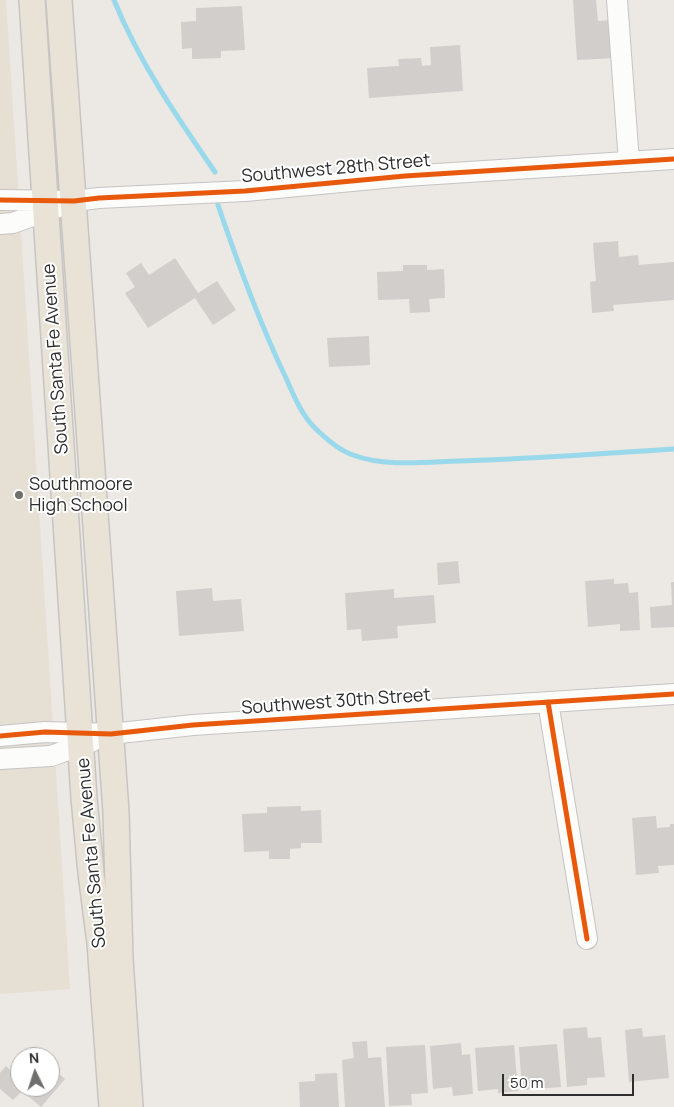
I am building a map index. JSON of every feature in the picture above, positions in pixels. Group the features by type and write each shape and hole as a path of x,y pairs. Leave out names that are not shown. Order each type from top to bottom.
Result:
{"main road":[{"name":"South Santa Fe Avenue","path":"32,0 73,634 82,739 84,798 100,943 112,1107"},
{"name":"South Santa Fe Avenue","path":"59,0 111,734 116,812 120,959 130,1107"}],"street":[{"path":"617,0 629,162"},
{"name":"Southwest 28th Street","path":"0,200 46,205 99,198 245,191 405,176 674,159"},
{"name":"Southwest 28th Street","path":"0,224 14,223 46,205"},
{"name":"Southwest 30th Street","path":"0,759 51,756 82,739 203,724 674,694"},
{"path":"548,702 587,939"},
{"name":"Southwest 30th Street","path":"0,736 44,732 82,739"}],"shaded area":[{"name":"Southmoore High School","path":"0,0 6,0 70,989 0,994"}],"building":[{"path":"573,0 596,0 598,21 613,20 615,58 577,60"},
{"path":"242,6 245,50 221,51 221,58 192,59 192,48 182,49 181,22 196,21 196,8"},
{"path":"460,45 463,91 369,98 367,68 399,66 398,59 421,58 422,66 431,65 430,47"},
{"path":"618,241 619,257 638,255 639,265 674,262 674,300 613,305 614,311 592,313 590,282 596,281 593,243"},
{"path":"175,258 198,293 217,281 236,310 213,325 195,298 148,328 125,293 135,287 126,273 141,263 149,275"},
{"path":"403,265 427,265 427,270 444,269 445,298 429,299 430,312 410,313 409,299 378,300 377,272 403,271"},
{"path":"369,336 370,365 329,367 327,338"},
{"path":"458,561 460,583 438,585 437,563"},
{"path":"614,579 614,584 628,583 629,593 638,592 640,630 620,631 620,624 588,627 585,581"},
{"path":"671,582 674,582 674,627 651,628 650,607 672,605"},
{"path":"212,588 213,601 241,599 244,631 179,636 176,591"},
{"path":"394,589 394,598 434,595 436,623 397,626 398,638 362,641 361,629 347,630 345,593"},
{"path":"301,806 301,811 321,810 322,843 301,843 301,848 290,849 290,859 269,859 269,851 244,852 242,814 267,813 267,807"},
{"path":"656,816 657,828 670,827 670,824 674,824 674,865 658,866 659,873 636,875 632,818"},
{"path":"587,1027 588,1038 601,1037 605,1077 587,1078 587,1085 567,1087 563,1029"},
{"path":"642,1028 643,1037 665,1035 669,1078 629,1082 625,1030"},
{"path":"367,1041 368,1058 381,1057 385,1107 345,1107 342,1060 354,1058 352,1042"},
{"path":"461,1043 462,1055 470,1054 473,1094 453,1096 452,1087 433,1089 430,1046"},
{"path":"557,1044 561,1087 522,1090 519,1047"},
{"path":"425,1045 428,1093 411,1094 412,1105 389,1106 386,1047"},
{"path":"514,1045 518,1091 498,1093 498,1089 478,1091 475,1048"},
{"path":"6,1066 10,1070 10,1097 16,1097 13,1100 0,1089 0,1073"},
{"path":"337,1073 339,1107 300,1107 299,1082 315,1081 315,1074"},
{"path":"60,1075 65,1079 60,1085"},
{"path":"29,1097 50,1097 41,1107"}],"waterway":[{"path":"114,0 147,67 173,110 215,172"},
{"path":"218,205 258,314 298,404 314,427 342,450 365,459 405,463 540,458 674,449"}],"cycle path":[{"path":"0,200 74,201 99,198 245,191 405,176 674,159"},
{"path":"0,736 45,732 111,734 193,725 674,694"},
{"path":"548,702 587,939"}],"place":[{"name":"Southmoore High School","path":"19,495"}]}
